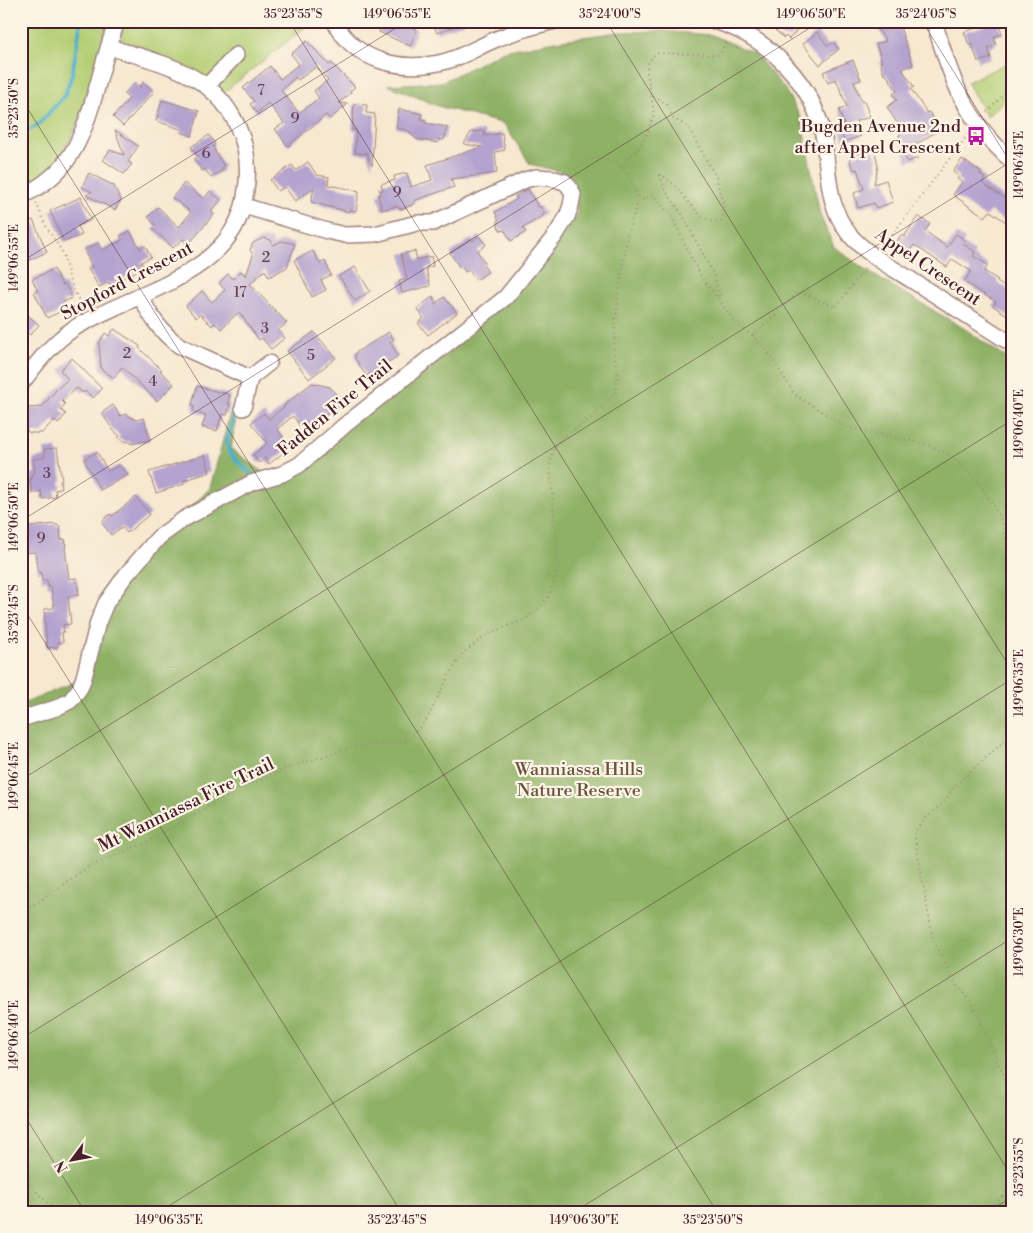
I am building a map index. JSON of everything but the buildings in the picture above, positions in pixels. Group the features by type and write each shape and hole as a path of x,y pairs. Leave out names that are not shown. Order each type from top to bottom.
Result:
{"street":[{"path":"25,194 49,179 66,163 78,144 117,21"},
{"path":"334,21 339,31 352,46 369,57 394,65 422,66 450,60 494,40 555,21"},
{"name":"Appel Crescent","path":"714,21 750,37 774,54 794,75 810,99 824,140 827,181 833,204 849,234 875,257 1012,344"},
{"path":"934,21 949,71 962,100 982,131 1012,161"},
{"name":"Stopford Crescent","path":"21,384 53,346 71,330 192,271 210,258 225,243 236,225 244,206 248,181 247,157 242,135 232,114 218,96 207,86 179,69 109,47"},
{"path":"207,86 236,55"},
{"path":"244,206 327,231 355,235 375,234 417,223 433,223 536,177 551,178 565,182"},
{"name":"Fadden Fire Trail","path":"21,719 56,708 70,701 80,688 98,622 106,604 126,575 159,537 184,519 251,482 282,474 300,465 345,425 506,297 555,236 567,217 573,194 565,182"},
{"path":"140,295 156,325 171,340 180,346 250,378"},
{"path":"242,408 250,378 269,363"}],"path":[{"path":"621,166 642,144 654,115 647,73 648,62 656,53 719,55 727,40"},
{"path":"983,116 1012,86"},
{"path":"651,93 667,105 674,118 688,127 716,177 725,211 721,221 713,222 704,217 689,203 672,182 660,175 665,190 682,214 714,274 719,299"},
{"path":"753,336 799,292 836,307 971,131"},
{"path":"565,182 587,161 598,158 612,161 621,166 632,183 638,202 653,195 672,217 703,280 735,323 753,336 771,356 794,394 846,427 929,445 952,456 981,485 1000,517 1012,562"},
{"path":"25,194 38,207 47,228 63,254 75,294 85,313 91,319"},
{"name":"Mt Wanniassa Fire Trail","path":"21,912 40,901 86,868 143,844 238,789 296,765 354,747 407,741 427,718 449,674 463,653 488,634 524,620 537,611 549,596 558,569 550,463 553,451 560,439 590,419 616,392 618,371 614,356 615,321 627,236 638,202"},
{"path":"1012,734 955,786 944,802 914,832 933,940 955,983 974,1006 1012,1095"},
{"path":"21,1172 30,1185 57,1212"},
{"path":"989,1212 1012,1186"}],"green space":[{"path":"21,21 108,21 79,119 66,147 48,170 21,187"},
{"path":"124,21 313,21 223,93 126,46 121,36"},
{"name":"Wanniassa Hills Nature Reserve","path":"660,31 712,35 755,54 784,88 801,118 820,215 834,247 870,273 965,329 1012,362 1012,1212 21,1212 21,700 23,704 82,679 103,624 132,568 210,488 230,414 236,417 231,449 266,474 294,476 344,429 455,348 543,263 578,213 574,187 558,171 530,164 504,124 438,106 388,85 442,82 504,51 618,32"},
{"path":"1012,61 1012,93 987,117 967,82"}],"waterway":[{"path":"21,134 38,125 65,95 72,74 81,21"},
{"path":"235,415 228,436 228,448 230,453 250,473"}],"place":[{"name":"Bugden Avenue 2nd after Appel Crescent","path":"976,136"}]}
